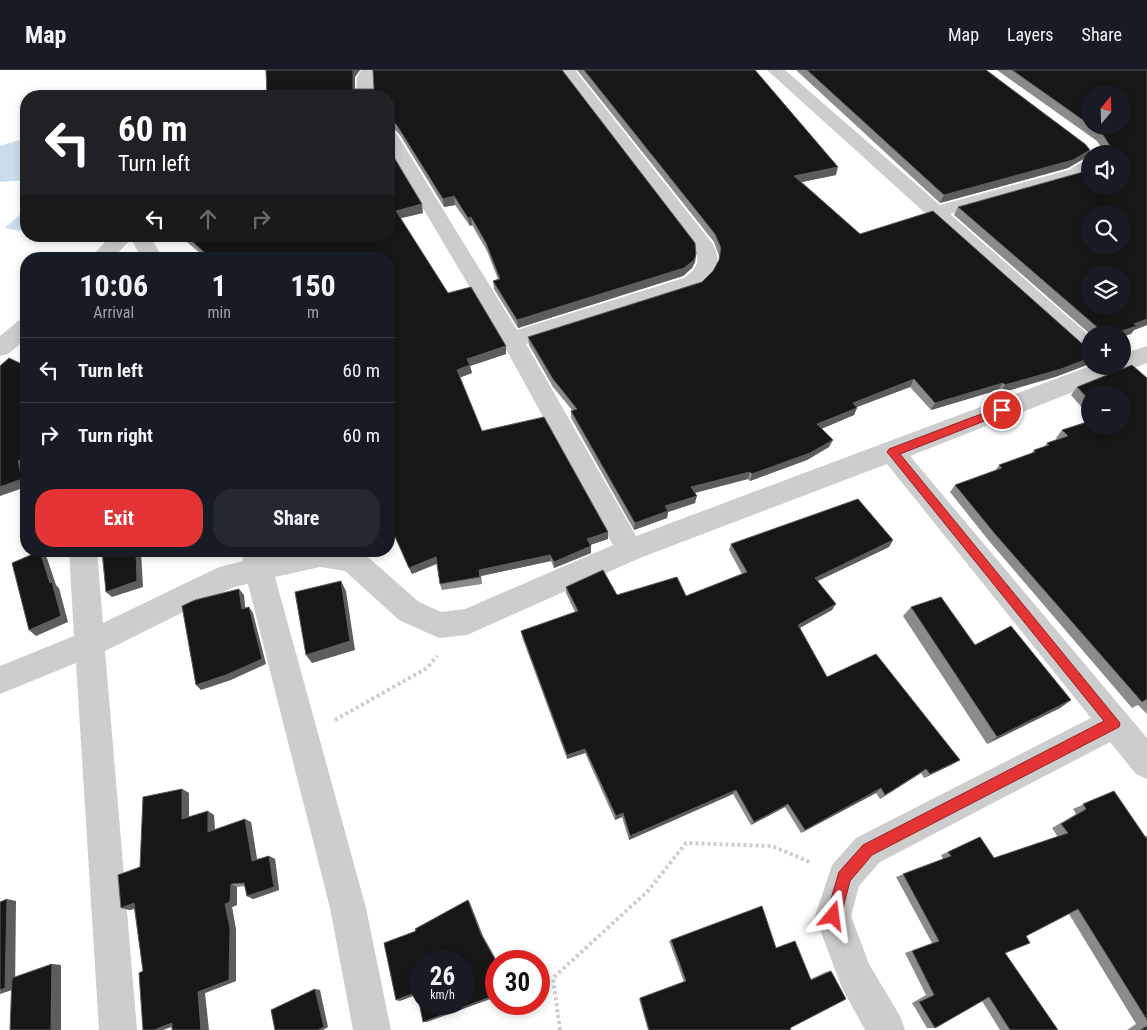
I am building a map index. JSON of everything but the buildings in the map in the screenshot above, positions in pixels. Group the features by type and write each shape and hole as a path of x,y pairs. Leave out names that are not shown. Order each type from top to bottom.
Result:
{"street":[{"path":"365,90 366,77 369,70"},
{"path":"512,340 692,283 702,275 709,265 710,256 706,248 566,70"},
{"path":"775,70 1081,340"},
{"path":"395,146 512,340 630,550"},
{"path":"936,212 1076,174 1081,168"},
{"path":"106,252 117,242"},
{"path":"0,348 20,333"},
{"path":"1131,360 1147,354"},
{"path":"333,557 352,560 409,611 439,625 467,622 630,550 1091,375"},
{"path":"892,452 1147,763"},
{"path":"84,557 118,1030"},
{"path":"0,680 91,643 229,576 256,560 294,557"},
{"path":"256,560 348,908 372,1030"},
{"path":"886,1030 855,975 833,916 844,877 868,850 1114,723"}],"path":[{"path":"304,737 427,668 467,622"},
{"path":"560,1030 553,978 648,891 686,842 772,846 844,877"}],"water":[{"path":"20,140 20,180 0,182 0,146"},
{"path":"20,214 20,231 5,228"}],"route":[{"path":"833,916 844,877 868,850 1114,723 892,452 1002,410"}]}
